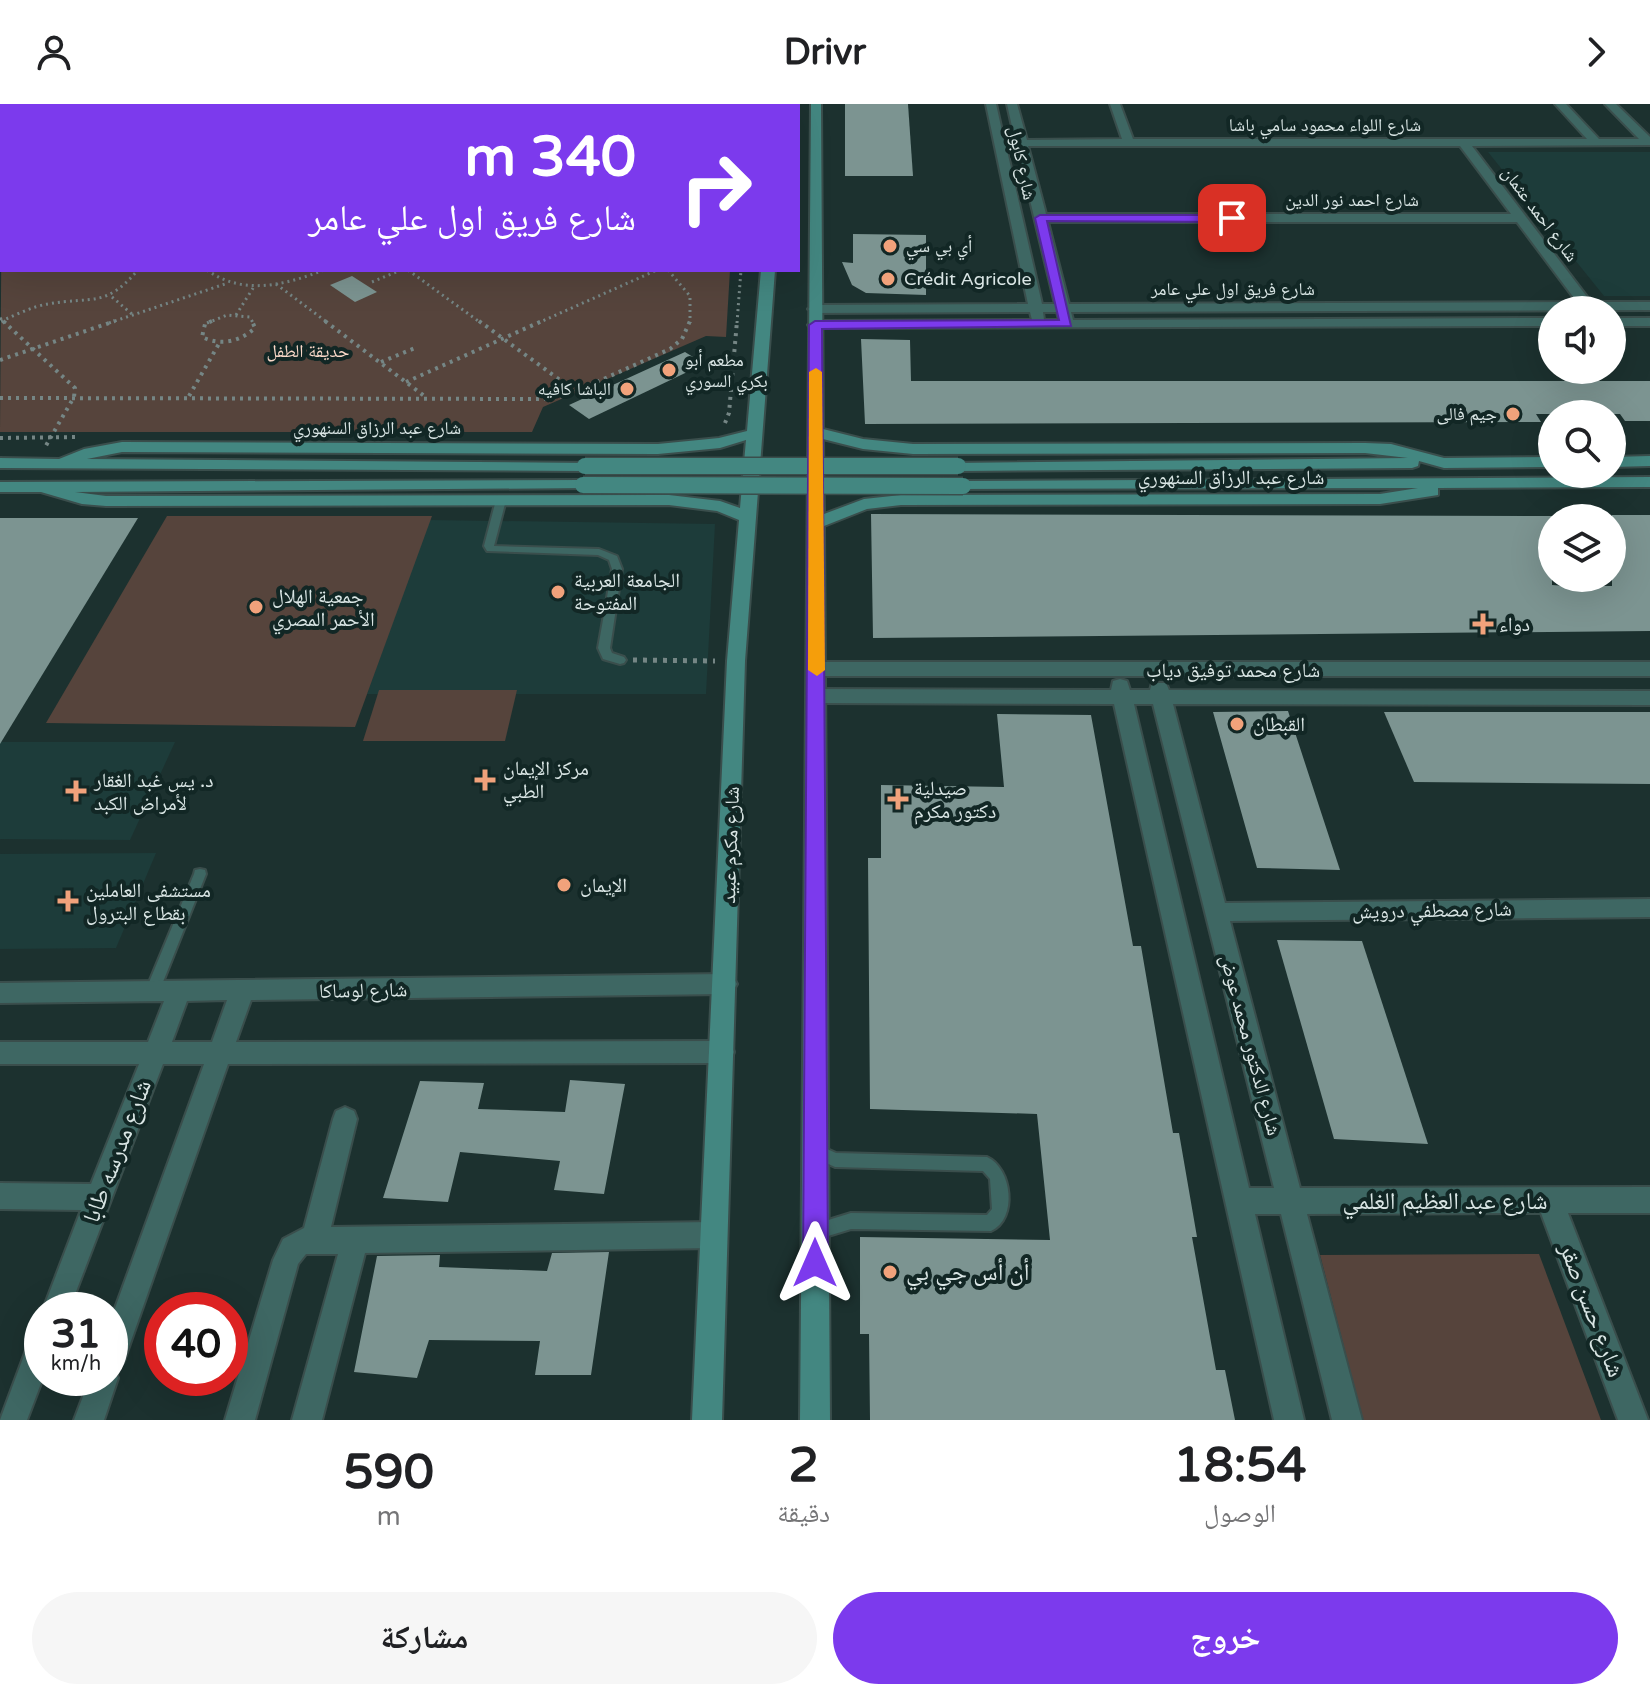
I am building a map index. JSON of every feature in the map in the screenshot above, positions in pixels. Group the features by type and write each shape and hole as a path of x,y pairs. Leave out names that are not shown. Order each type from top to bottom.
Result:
{"street":[{"path":"815,1420 816,104"},
{"name":"شارع كابول","path":"991,104 1039,324"},
{"name":"شارع كابول","path":"1012,104 1067,324"},
{"path":"1115,104 1129,144"},
{"path":"1560,104 1596,142"},
{"path":"1610,104 1649,142"},
{"name":"شارع احمد عثمان","path":"1463,142 1580,296"},
{"name":"شارع اللواء محمود سامي باشا","path":"999,143 1649,142"},
{"name":"شارع احمد نور الدين","path":"1040,218 1520,218"},
{"name":"شارع مكرم عبيد","path":"707,1420 736,661 768,272"},
{"name":"شارع فريق اول علي عامر","path":"1626,306 1650,306"},
{"name":"شارع فريق اول علي عامر","path":"815,317 1063,307 1538,307"},
{"name":"شارع فريق اول علي عامر","path":"815,317 1039,324 1538,322"},
{"path":"1626,322 1650,322"},
{"name":"شارع عبد الرزاق السنهوري","path":"816,432 863,444 913,449 1365,448 1391,449 1444,463 1538,462"},
{"name":"شارع عبد الرزاق السنهوري","path":"0,463 59,464 90,452 122,447 640,449 701,446 756,433"},
{"path":"640,449 659,463 662,475 655,488 640,499"},
{"path":"913,449 899,459 894,472 900,485 916,500"},
{"path":"1626,462 1650,461"},
{"path":"59,464 974,466 1444,463"},
{"path":"0,487 1450,482"},
{"name":"شارع عبد الرزاق السنهوري","path":"814,524 864,504 916,500 1380,499 1430,492 1450,482 1650,482"},
{"path":"43,487 82,499 106,501 640,499 704,503 748,517"},
{"name":"شارع محمد توفيق دياب","path":"817,669 1650,669"},
{"path":"1117,670 1289,1420"},
{"name":"شارع الدكتور محمد عوض","path":"1155,670 1347,1420"},
{"name":"شارع محمد توفيق دياب","path":"817,696 1650,698"},
{"name":"شارع مصطفي درويش","path":"1215,912 1650,908"},
{"name":"شارع لوساكا","path":"0,993 725,984"},
{"name":"شارع مدرسه طابا","path":"62,1292 179,992"},
{"path":"128,1311 242,992"},
{"path":"0,1053 722,1052"},
{"path":"315,1238 345,1119"},
{"path":"0,1196 99,1197"},
{"name":"شارع عبد العظيم الغلمي","path":"1240,1201 1650,1200"},
{"name":"شارع حسن صقر","path":"1550,1201 1633,1420"},
{"path":"240,1420 286,1260 292,1248 315,1238 714,1235"},
{"path":"307,1420 356,1238"},
{"path":"12,1420 24,1390"},
{"path":"89,1420 98,1396"}],"lane":[{"path":"501,500 489,546 491,549 599,552 613,558 617,569 604,648 607,656 620,660"},
{"path":"152,992 200,874"},
{"path":"815,1232 851,1221 991,1223 1000,1212 998,1176 987,1164 835,1160 816,1151"}],"path":[{"path":"36,464 74,397 73,384 1,320 45,304 112,296 136,272"},
{"path":"210,272 228,283"},
{"path":"0,360 228,283 276,284 317,272"},
{"path":"372,282 396,272"},
{"path":"411,272 576,392"},
{"path":"406,382 652,272"},
{"path":"0,398 189,396 539,400 576,392 670,349 685,338 689,331 690,296 670,272"},
{"path":"721,426 729,413 741,272"},
{"path":"236,315 256,284"},
{"path":"276,284 427,398"},
{"path":"112,296 133,315"},
{"path":"236,315 250,317 255,328 245,336 220,342 206,340 201,328 211,320 236,315"},
{"path":"189,396 220,342"},
{"path":"381,362 415,348"},
{"path":"620,660 736,661"}],"shaded area":[{"path":"1488,152 1650,152 1650,296 1604,296"},
{"name":"الجامعة العربية المفتوحة","path":"429,520 715,524 706,694 367,694"},
{"name":"د. يس غبد الغقار لأمراض الكبد","path":"0,742 175,742 130,840 0,839"},
{"name":"مستشفى العاملين بقطاع البترول","path":"156,853 116,948 0,949 0,854"}],"green space":[{"name":"حديقة الطفل","path":"1,272 730,272 726,337 706,336 543,407 532,432 0,432"},
{"name":"جمعية الهلال الأحمر المصري","path":"167,516 432,516 355,727 46,723"},
{"path":"379,690 517,690 505,741 363,741"},
{"path":"1539,1254 1601,1420 1363,1420 1320,1255"}],"building":[{"path":"845,104 908,104 913,176 845,176"},
{"path":"853,234 926,235 926,295 866,293 852,285 842,262 853,263"},
{"path":"352,276 377,292 355,302 330,285"},
{"path":"861,339 910,340 911,381 1538,381 1538,384 1626,384 1626,381 1650,381 1650,421 1626,421 1626,400 1538,400 1538,422 865,424"},
{"path":"685,352 704,364 589,419 569,405"},
{"path":"871,514 1538,516 1538,592 1626,592 1626,515 1650,515 1650,631 873,638"},
{"path":"0,518 138,518 0,744"},
{"path":"1288,711 1340,870 1257,868 1213,712"},
{"path":"1384,712 1650,712 1650,784 1414,782"},
{"path":"997,714 1091,715 1133,946 1141,946 1173,1133 1179,1133 1197,1237 1192,1237 1216,1370 1225,1370 1235,1420 870,1420 869,1334 860,1334 860,1237 1050,1240 1037,1114 870,1109 868,858 881,858 881,785 1004,787"},
{"path":"1277,940 1362,941 1428,1144 1334,1139"},
{"path":"570,1080 625,1084 604,1194 554,1190 560,1161 460,1152 448,1202 383,1198 420,1081 484,1083 478,1109 565,1112"},
{"path":"609,1252 591,1375 535,1375 540,1341 429,1340 417,1378 354,1372 377,1256 440,1255 439,1267 547,1271 552,1253"}],"slow traffic":[{"path":"816,372 814,524 817,670"}],"place":[{"name":"أي بي سي","path":"890,246"},
{"name":"Crédit Agricole","path":"888,279"},
{"name":"مطعم أبو بكري السوري","path":"669,370"},
{"name":"الباشا كافيه","path":"627,389"},
{"name":"جيم فالى","path":"1513,414"},
{"name":"الجامعة العربية المفتوحة","path":"558,592"},
{"name":"جمعية الهلال الأحمر المصري","path":"256,607"},
{"name":"دواء","path":"1483,624"},
{"name":"القبطان","path":"1237,724"},
{"name":"مركز الإيمان الطبي","path":"485,780"},
{"name":"د. يس غبد الغقار لأمراض الكبد","path":"76,791"},
{"name":"صيدلية دكتور مكرم","path":"898,799"},
{"name":"الإيمان","path":"564,885"},
{"name":"مستشفى العاملين بقطاع البترول","path":"68,901"},
{"name":"أن أس جي بي","path":"890,1272"}],"route":[{"path":"815,1263 815,325 1067,324 1040,218 1232,218"}]}
